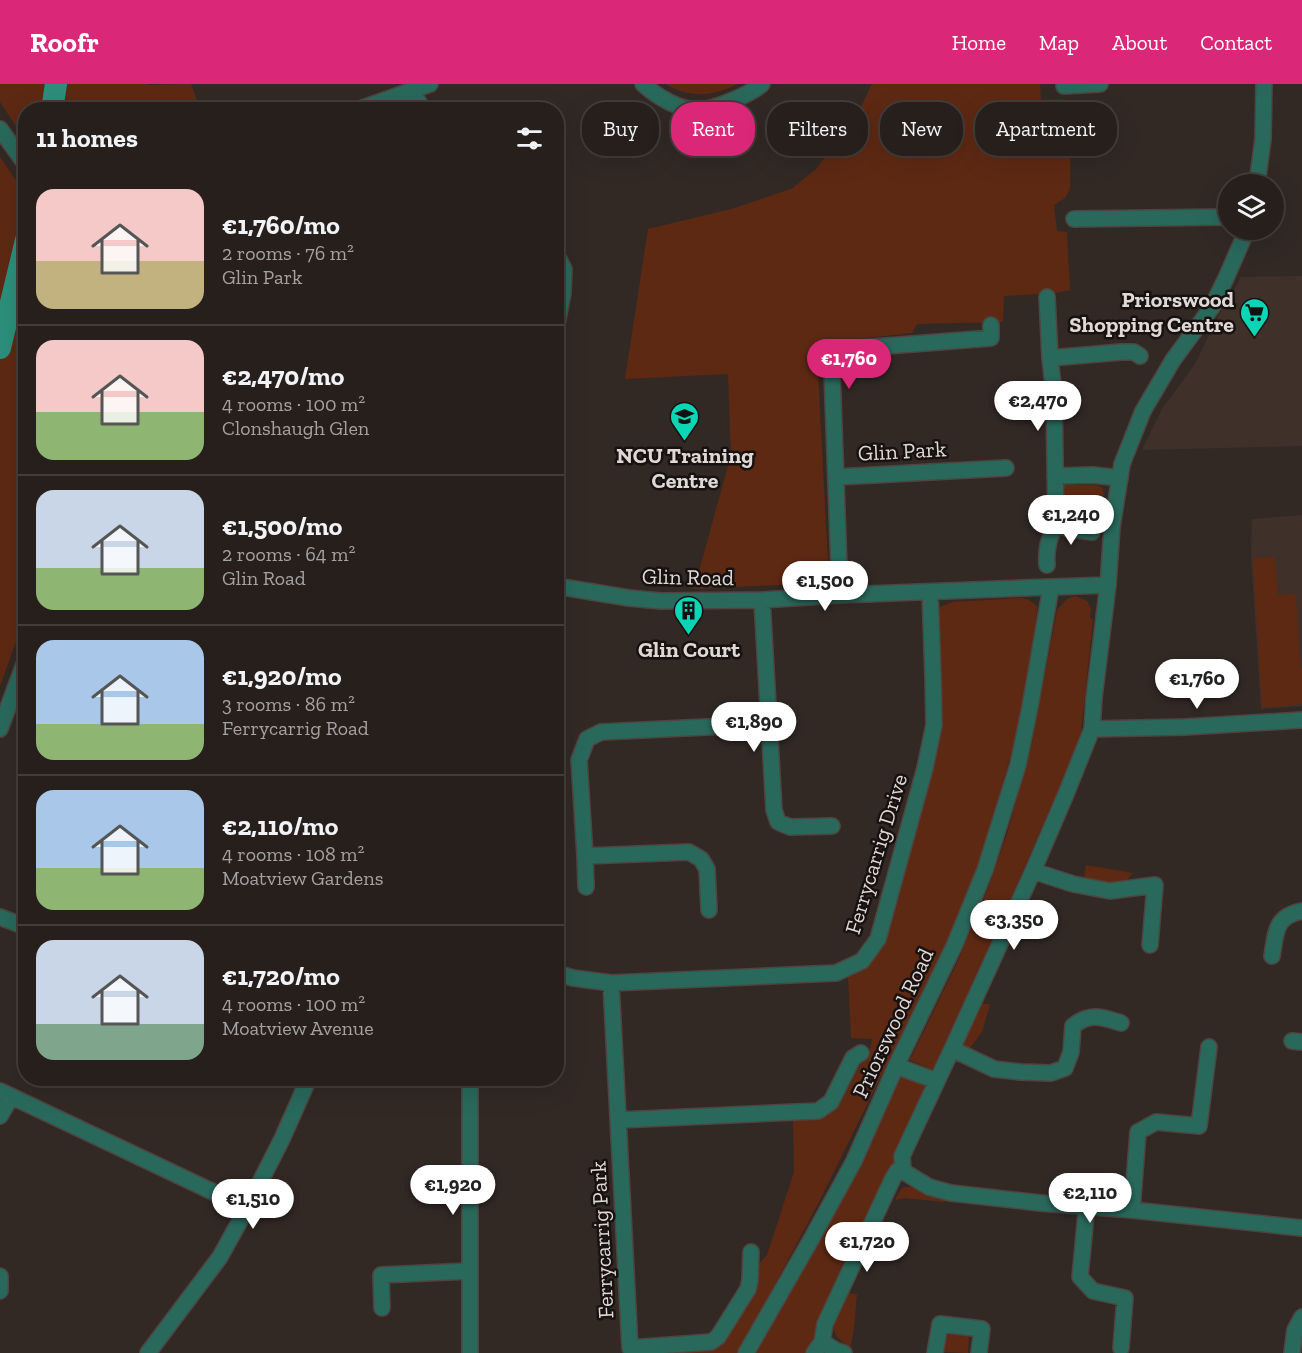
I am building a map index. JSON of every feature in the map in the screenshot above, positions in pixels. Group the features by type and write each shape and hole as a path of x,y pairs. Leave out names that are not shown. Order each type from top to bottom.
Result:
{"street":[{"path":"381,102 430,84"},
{"path":"644,84 650,91 673,105 700,110 727,103 755,90 762,84"},
{"path":"1064,86 1100,84"},
{"path":"1260,174 1264,84"},
{"path":"411,92 418,102"},
{"path":"0,129 18,154"},
{"path":"1074,219 1218,217"},
{"path":"1243,240 1212,307 1173,360 1143,411 1122,464 1112,527 1092,729 1033,870 902,1156 903,1169 906,1173 929,1187 951,1193 1302,1228"},
{"path":"1047,297 1054,394 1056,525 1046,549 1047,565"},
{"name":"Glin Park","path":"840,595 832,371 839,357 849,350 860,348 992,338 991,325"},
{"path":"1050,358 1121,352 1134,352 1140,356"},
{"name":"Glin Park","path":"836,477 1006,468"},
{"path":"1055,476 1120,478"},
{"path":"1056,525 1092,532"},
{"name":"Glin Road","path":"564,587 661,601 762,600 1107,585"},
{"name":"Priorswood Road","path":"747,1353 854,1161 896,1066 955,944 985,870 1018,765 1051,587"},
{"name":"Ferrycarrig Drive","path":"564,975 611,983 836,973 862,961 879,939 925,768 934,725 930,592"},
{"path":"762,600 774,810 778,822 790,827 832,826"},
{"path":"0,729 18,680"},
{"path":"1092,729 1185,728 1302,720"},
{"path":"586,887 579,760 587,739 602,732 769,724"},
{"path":"585,856 690,852 700,859 707,869 710,910"},
{"path":"1033,870 1073,884 1110,891 1155,885 1150,945"},
{"path":"1272,956 1276,931 1281,922 1290,913 1302,911"},
{"path":"0,917 18,924"},
{"name":"Ferrycarrig Park","path":"611,983 630,1350 711,1342 718,1337 748,1289 751,1252"},
{"path":"952,1049 994,1069 1051,1073 1065,1068 1071,1052 1073,1026 1083,1018 1102,1017 1121,1023"},
{"path":"1132,1210 1138,1132 1156,1122 1199,1126 1209,1047"},
{"path":"619,1120 818,1111 831,1102 853,1058 861,1053"},
{"path":"896,1066 937,1081"},
{"path":"148,1353 220,1257 282,1139 305,1086"},
{"path":"470,1086 470,1353"},
{"path":"0,1116 5,1094 247,1208"},
{"path":"844,1353 818,1348 825,1324 893,1178 898,1170 903,1169"},
{"path":"1089,1207 1086,1214 1080,1277 1093,1291 1125,1298 1121,1348"},
{"path":"382,1308 381,1275 470,1271"},
{"path":"0,1276 0,1291"},
{"path":"1292,1353 1295,1330 1302,1317"},
{"path":"935,1353 940,1324 982,1329 979,1353"}],"shaded area":[{"path":"0,84 191,84 197,102 18,102 18,129 0,102"},
{"path":"666,84 737,84 710,93 692,94"},
{"path":"872,84 1040,84 1041,100 1063,99 1063,102 975,102 975,156 1070,156 1070,189 1065,198 1054,205 1057,231 1067,232 1070,290 1004,296 1003,322 917,324 912,333 838,341 824,355 818,375 828,562 823,574 815,583 694,589 731,455 728,374 625,379 648,229 735,208 793,188 817,168 826,156 868,156 868,102 863,102"},
{"path":"0,157 18,183 18,636 0,686"},
{"name":"Priorswood Shopping Centre","path":"1302,276 1302,446 1142,450 1162,409 1195,364 1241,277"},
{"path":"1064,485 1102,487 1104,493 1098,532 1071,526 1062,518"},
{"path":"1302,515 1302,706 1261,709 1251,557 1252,519"},
{"path":"1275,557 1278,595 1296,594 1300,668 1302,668 1302,704 1262,708 1253,558"},
{"path":"1075,596 1087,601 1091,608 1090,617 1093,620 1080,741 933,1070 910,1060 956,965 987,891 1007,834 1032,744 1057,610 1067,599"},
{"path":"1022,598 1037,606 1035,641 1018,729 989,833 962,912 818,1204 738,1353 643,1353 721,1346 754,1289 756,1267 767,1255 794,1172 793,1120 812,1119 827,1114 839,1106 860,1065 868,1059 872,1039 851,1038 848,976 866,967 887,934 939,736 941,672 936,614 939,607 953,602"},
{"path":"1086,865 1133,873 1122,882 1094,881 1084,879"},
{"path":"979,1004 990,1004 982,1032 970,1048 961,1042"},
{"path":"896,1069 936,1084 815,1353 747,1353"},
{"path":"906,1187 945,1199 945,1202 904,1198 895,1200 902,1188"},
{"path":"847,1293 857,1294 850,1347 837,1336 833,1327"},
{"path":"950,1332 965,1332 969,1337 968,1353 944,1352 945,1339"}],"waterway":[{"path":"53,102 56,84"},
{"path":"0,348 18,273"}],"place":[{"name":"Priorswood Shopping Centre","path":"1255,338"},
{"name":"NCU Training Centre","path":"685,442"},
{"name":"Glin Court","path":"689,636"}]}
